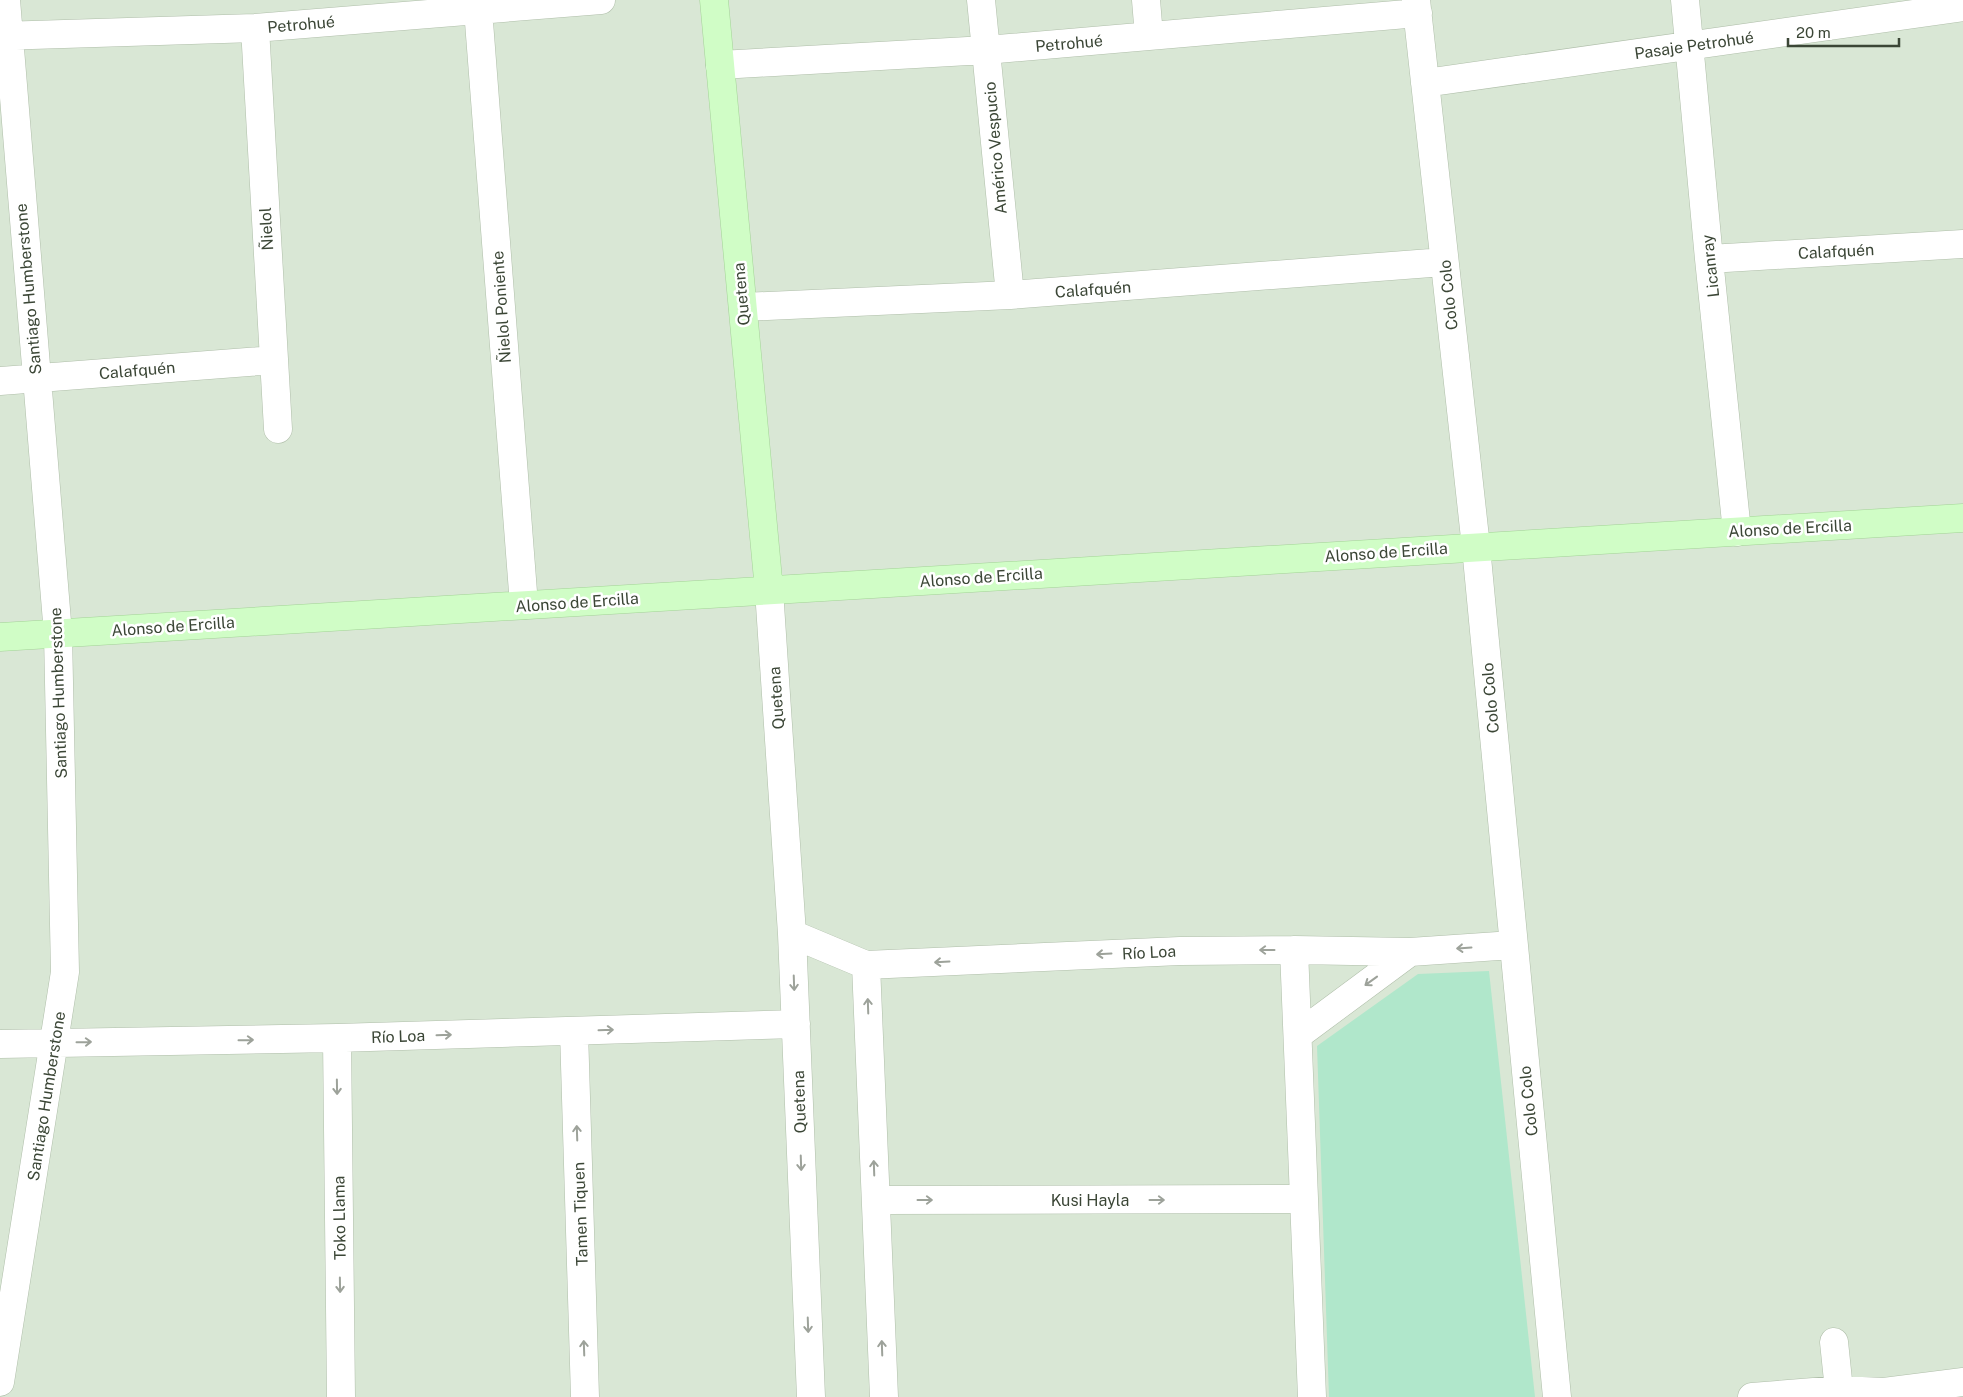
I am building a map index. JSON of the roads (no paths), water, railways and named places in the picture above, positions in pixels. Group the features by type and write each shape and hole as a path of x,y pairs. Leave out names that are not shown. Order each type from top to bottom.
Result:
{"street":[{"name":"Santiago Humberstone","path":"0,1382 66,972 58,634 4,36 6,0"},
{"name":"Petrohué","path":"4,36 255,28 601,0"},
{"name":"Quetena","path":"714,0 769,590 792,934 810,1397"},
{"name":"Américo Vespucio","path":"981,0 1010,296"},
{"path":"1146,0 1149,36"},
{"name":"Licanray","path":"1685,0 1737,532"},
{"name":"Petrohué","path":"720,64 986,50 1149,36 1417,6"},
{"name":"Colo Colo","path":"1417,6 1476,547 1557,1397"},
{"name":"Pasaje Petrohué","path":"1426,83 1963,7"},
{"name":"Ñielol Poniente","path":"478,9 524,605"},
{"name":"Ñielol","path":"255,28 278,430"},
{"name":"Calafquén","path":"1709,259 1963,244"},
{"name":"Calafquén","path":"743,307 1010,296 1444,262"},
{"name":"Calafquén","path":"0,381 274,360"},
{"name":"Alonso de Ercilla","path":"0,637 1963,518"},
{"name":"Río Loa","path":"792,934 866,965 1180,951 1410,952 1513,945"},
{"path":"1294,950 1312,1397"},
{"path":"1298,1034 1410,952"},
{"path":"866,965 884,1397"},
{"name":"Río Loa","path":"0,1044 337,1038 796,1024"},
{"name":"Tamen Tiquen","path":"574,1031 585,1397"},
{"name":"Toko Llama","path":"337,1038 341,1397"},
{"name":"Kusi Hayla","path":"876,1200 1304,1199"},
{"path":"1834,1342 1839,1390"},
{"path":"1752,1397 1839,1390 1884,1395 1963,1382"}]}
